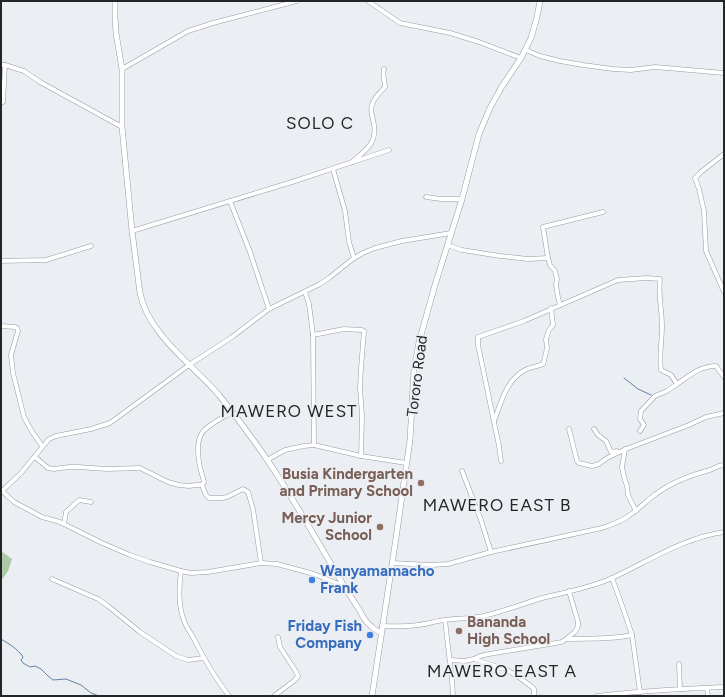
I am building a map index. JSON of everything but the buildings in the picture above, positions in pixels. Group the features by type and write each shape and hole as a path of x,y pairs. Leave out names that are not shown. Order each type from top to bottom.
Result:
{"main road":[{"path":"116,1 116,33 122,69 122,127 132,231 140,293 145,311 159,332 214,390 232,412 288,492 368,624 381,633"},
{"name":"Tororo Road","path":"372,696 411,425 413,382 417,353 424,321 484,122 501,88 526,50 535,28 540,1"}],"street":[{"path":"122,69 188,31 297,1"},
{"path":"368,1 400,23 450,32 521,58"},
{"path":"526,50 540,56 560,61 613,69 631,70 655,67 724,73"},
{"path":"1,102 3,102 3,65 24,71 40,82 122,127"},
{"path":"350,163 368,148 373,141 375,126 371,107 376,97 385,87 383,76 384,69"},
{"path":"132,231 333,169 389,150"},
{"path":"724,154 695,178 699,188 704,211 706,251 724,292"},
{"path":"333,169 345,211 349,242 354,258"},
{"path":"426,197 462,199"},
{"path":"230,201 250,252 269,309"},
{"path":"560,305 556,285 557,279 555,271 550,265 548,258 543,227 603,212"},
{"path":"344,586 314,574 277,564 261,563 208,572 192,573 181,571 130,555 60,522 42,517 14,502 1,491 21,473 42,446 52,437 91,429 110,422 269,309 305,292 329,278 354,258 368,250 381,246 411,239 451,233"},
{"path":"447,245 462,250 500,256 528,259 548,258"},
{"path":"1,261 46,260 91,246"},
{"path":"500,461 499,446 478,345 478,337 524,321 618,280 647,278 660,279 659,289 662,325 660,360 661,370 671,375 676,384"},
{"path":"305,292 309,304 313,335 314,445"},
{"path":"494,422 510,383 524,370 543,364 546,352 547,335 553,325 551,308"},
{"path":"1,326 13,326 17,328 18,331 11,355 13,373 24,417 30,430 42,446"},
{"path":"313,335 344,329 364,331 360,381 362,416 361,456"},
{"path":"640,431 644,425 640,419 641,411 655,396 667,391 698,370 711,366 716,366 724,377"},
{"path":"232,412 207,427 199,439 199,457 204,482 202,485 206,495 209,498 226,497 243,489 248,492 253,510 261,563"},
{"path":"569,429 577,461 579,463 592,466 599,464 607,458 626,449 706,417 724,413"},
{"path":"594,429 598,435 606,441 611,452 626,449"},
{"path":"267,460 285,450 314,445 361,456 406,463"},
{"path":"626,449 622,467 628,495 636,511"},
{"path":"35,456 48,468 140,468 168,482 189,486 202,485"},
{"path":"392,563 442,565 491,552 602,528 626,518 657,493 671,485 720,465 724,465"},
{"path":"462,471 481,520 491,552"},
{"path":"64,524 66,512 79,500 91,502"},
{"path":"382,626 412,626 486,615 590,586 612,578 684,543 724,532"},
{"path":"181,571 179,592 183,619 204,658 229,696"},
{"path":"612,578 632,635 640,692"},
{"path":"52,579 103,602 140,632 176,656 188,660 204,658"},
{"path":"450,660 474,660 489,654 562,642 575,632 578,624 569,591"},
{"path":"445,620 453,696"},
{"path":"566,639 605,639 632,635"},
{"path":"274,696 298,676 280,647 278,637"},
{"path":"474,660 507,670 532,687 534,689 534,696"},
{"path":"679,664 680,689"},
{"path":"597,696 617,693 724,687"},
{"path":"707,688 708,696"}],"green space":[{"path":"1,551 12,559 8,571 1,581"}],"waterway":[{"path":"624,378 638,389 651,395"},
{"path":"1,639 19,652 23,657 21,660 23,663 30,667 35,666 41,669 53,680 66,679 81,685 91,693 99,696"}],"place":[{"name":"Busia Kindergarten and Primary School","path":"421,483"},
{"name":"Mercy Junior School","path":"380,527"},
{"name":"Wanyamamacho Frank","path":"312,580"},
{"name":"Bananda High School","path":"459,631"},
{"name":"Friday Fish Company","path":"370,635"}],"district":[{"name":"SOLO C","path":"320,123"},
{"name":"MAWERO WEST","path":"289,411"},
{"name":"MAWERO EAST B","path":"497,505"},
{"name":"MAWERO EAST A","path":"502,671"}]}
